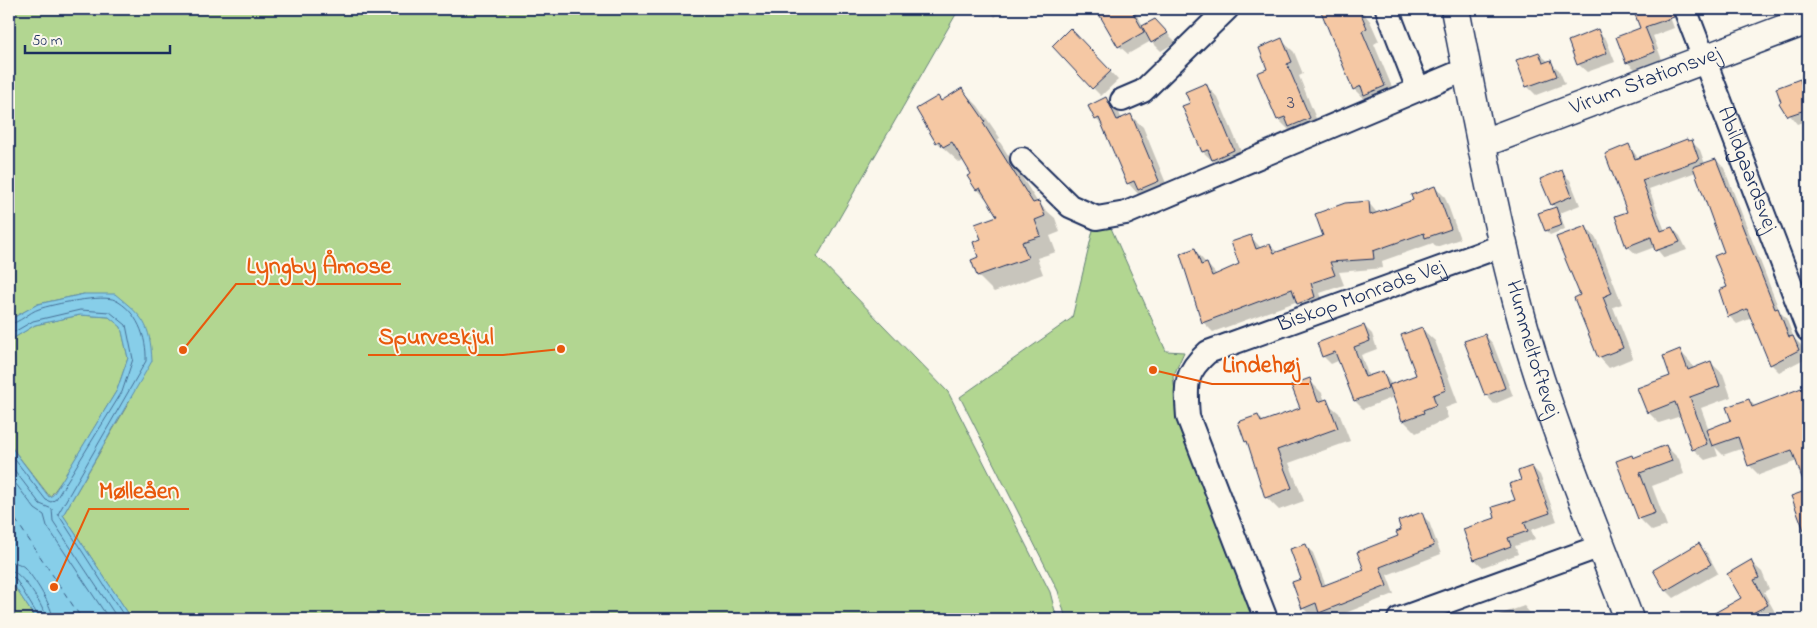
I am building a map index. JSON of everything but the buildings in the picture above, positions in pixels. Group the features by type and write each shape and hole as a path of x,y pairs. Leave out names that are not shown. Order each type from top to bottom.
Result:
{"street":[{"path":"1122,100 1143,91 1228,9"},
{"path":"1388,9 1418,90"},
{"name":"Hummeltoftevej","path":"1455,9 1504,244 1524,326 1542,386 1629,619"},
{"name":"Abildgaardsvej","path":"1685,9 1808,327"},
{"name":"Virum Stationsvej","path":"1483,143 1808,20"},
{"path":"1022,159 1070,206 1097,218 1126,213 1467,69"},
{"name":"Biskop Monrads Vej","path":"1266,619 1188,417 1186,382 1195,364 1208,352 1504,244"},
{"path":"1399,619 1601,546"}],"green space":[{"path":"9,9 959,9 817,257 948,392 1050,592 1057,619 132,619 63,515 128,404 150,339 84,294 38,304 9,320"},
{"path":"1094,226 1111,228 1166,351 1184,352 1173,377 1178,414 1259,619 1066,619 1058,591 960,397 1072,318"},
{"path":"80,315 109,317 121,326 128,358 117,390 50,497 9,444 9,341 35,325"},
{"path":"9,578 36,619 9,619"}],"water":[{"path":"84,294 115,294 133,309 144,322 151,348 152,361 63,515 132,619 36,619 9,578 9,444 49,497 53,495 117,390 128,358 121,327 109,317 80,315 35,325 9,341 9,320 38,304"}],"ferry route":[{"path":"9,510 82,619"}],"place":[{"name":"Spurveskjul","path":"561,349"},
{"name":"Lyngby Åmose","path":"183,350"},
{"name":"Lindehøj","path":"1153,370"},
{"name":"Mølleåen","path":"54,587"}]}
